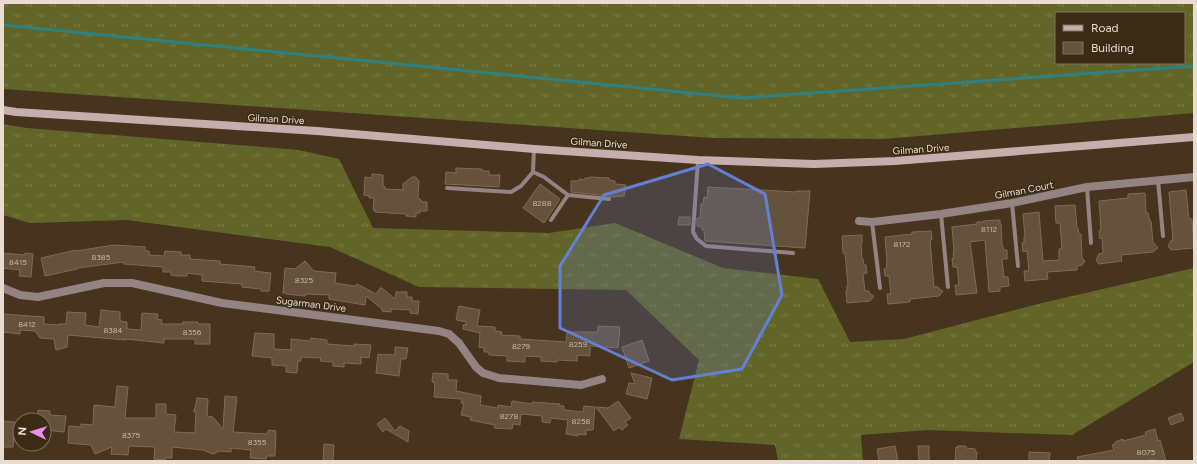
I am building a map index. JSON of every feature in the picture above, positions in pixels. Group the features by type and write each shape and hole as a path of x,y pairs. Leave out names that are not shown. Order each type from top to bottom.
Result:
{"main road":[{"name":"Gilman Drive","path":"3,110 316,131 534,149 698,160 814,164 895,161 1194,137"}],"street":[{"name":"Gilman Court","path":"858,221 872,222 941,214 1012,203 1087,187 1194,177"},
{"name":"Sugarman Drive","path":"3,288 20,295 38,297 104,283 132,282 222,303 439,331 449,334 459,344 476,367 483,373 499,378 581,386 602,379"}],"lane":[{"path":"447,188 511,192 521,186 533,172 534,149"},
{"path":"698,160 693,232 697,239 706,246 793,253"},
{"path":"533,172 544,177 568,196 609,199"},
{"path":"1158,180 1163,236"},
{"path":"1087,187 1091,243"},
{"path":"552,220 568,196"},
{"path":"1012,203 1018,266"},
{"path":"941,214 948,287"},
{"path":"872,222 880,288"}],"highlighted area":[{"path":"708,164 765,194 782,295 742,369 672,380 560,328 560,266 604,195"}],"green space":[{"path":"3,3 1194,3 1194,113 883,139 713,138 3,89"},
{"path":"3,124 27,128 299,150 339,159 373,228 549,233 615,223 723,268 818,279 850,342 904,339 1042,303 1194,268 1194,362 1072,435 928,430 861,435 863,461 778,461 775,445 679,439 699,360 626,290 419,287 330,247 127,220 30,223 3,215"}],"building":[{"path":"456,168 482,169 482,171 489,171 489,175 500,175 499,187 445,184 446,172 456,173"},
{"path":"372,174 383,175 383,186 385,189 403,190 403,184 412,177 416,177 419,181 418,197 423,202 427,202 427,211 420,211 420,213 416,213 416,217 406,216 406,214 375,212 375,210 373,210 374,198 369,198 369,196 364,195 365,177 372,178"},
{"path":"585,178 609,178 609,180 615,181 615,184 626,185 624,196 612,197 571,192 571,181 579,181 579,179 585,180"},
{"path":"540,184 560,199 544,223 523,208"},
{"path":"708,187 796,192 810,191 805,248 705,241 704,230 702,230 702,227 697,226 697,218 700,218 701,204 703,204 704,197 707,198"},
{"path":"1186,190 1189,219 1192,219 1194,248 1171,250 1168,246 1171,240 1173,240 1169,192"},
{"path":"1145,193 1146,213 1148,213 1151,221 1153,242 1158,248 1153,252 1121,255 1122,261 1099,264 1096,260 1099,254 1103,253 1102,238 1100,239 1099,231 1101,230 1099,201 1128,198 1128,194"},
{"path":"1075,205 1077,228 1079,234 1081,234 1082,258 1085,261 1082,265 1077,266 1077,270 1047,272 1048,279 1025,281 1024,271 1029,271 1027,251 1023,252 1022,243 1024,243 1025,237 1023,214 1039,212 1043,261 1059,260 1059,249 1062,249 1060,223 1056,223 1055,206"},
{"path":"679,217 690,217 690,225 678,225"},
{"path":"1000,220 1002,244 1004,250 1007,250 1007,259 1002,259 1004,277 1008,277 1009,286 1000,287 1000,291 989,292 985,240 970,242 977,293 956,295 955,285 959,285 957,267 953,267 952,258 954,258 954,252 952,227 977,224 977,222 983,221"},
{"path":"931,231 932,240 930,240 934,287 938,287 943,291 939,296 910,299 910,302 888,304 887,294 891,294 889,276 885,276 884,269 886,269 887,261 885,237 912,234 912,232"},
{"path":"862,235 862,259 864,265 866,265 867,273 863,274 865,291 869,291 869,293 874,296 870,301 847,303 846,291 848,285 842,236"},
{"path":"114,245 145,247 145,251 149,251 149,255 164,256 165,251 181,252 181,255 190,255 190,259 220,261 220,264 255,267 254,271 271,273 269,291 242,287 242,284 202,281 202,275 187,273 187,276 171,275 171,272 163,272 163,267 124,264 124,262 77,268 45,276 41,258 76,250"},
{"path":"3,253 25,255 25,253 33,254 31,277 19,276 20,270 3,268"},
{"path":"305,261 314,271 336,273 335,283 355,286 357,284 376,294 380,288 382,288 395,299 396,292 407,292 407,297 412,297 412,301 419,301 418,314 410,313 410,310 391,309 391,312 382,311 382,309 366,296 365,305 329,299 329,295 306,294 305,296 283,293 285,268 295,269"},
{"path":"459,306 480,310 477,326 495,327 495,331 502,332 501,335 520,336 520,339 566,342 567,332 598,332 598,326 620,327 618,348 590,346 590,356 577,355 577,361 541,361 541,357 525,356 525,362 507,361 507,356 489,355 489,352 484,352 484,348 479,347 480,333 463,329 463,325 466,325 466,322 456,319"},
{"path":"101,310 120,312 120,321 127,322 127,329 141,330 142,313 158,314 157,319 162,320 161,324 198,322 198,324 210,324 210,344 195,344 195,339 164,339 164,343 68,335 67,347 56,350 54,339 40,338 35,331 20,330 20,334 3,332 3,314 44,317 44,324 59,325 66,324 67,312 86,313 85,325 99,327"},
{"path":"255,333 274,334 274,349 291,350 291,339 310,341 311,338 327,340 327,344 354,346 354,344 371,345 369,358 361,357 361,364 344,363 344,367 333,366 333,362 320,361 321,358 301,357 301,361 298,361 297,373 286,372 286,366 272,365 272,358 252,356"},
{"path":"642,340 649,361 629,368 622,347"},
{"path":"395,347 408,348 406,359 401,359 399,376 376,373 378,354 395,355"},
{"path":"433,373 448,374 448,380 457,380 456,391 481,396 480,405 498,408 498,405 511,407 512,401 532,404 532,402 560,404 559,406 564,406 564,410 583,412 584,406 595,407 593,430 586,430 586,435 578,434 578,436 566,434 568,420 551,418 550,423 542,422 542,416 521,414 520,425 513,424 512,429 494,428 495,425 470,420 471,417 461,415 464,403 461,403 462,399 434,397 435,383 432,382"},
{"path":"631,373 652,378 647,399 626,394 629,383 635,384"},
{"path":"117,386 128,387 125,418 156,418 156,404 166,404 166,414 176,415 174,432 195,433 196,412 194,412 197,398 208,399 207,416 213,417 223,429 225,396 237,397 233,432 266,434 269,430 276,431 275,456 267,456 266,459 250,458 251,450 231,448 231,452 219,451 213,454 203,450 172,447 172,458 165,458 165,460 154,459 155,447 129,446 128,455 111,454 112,447 95,454 91,445 68,443 69,426 81,427 81,424 93,425 94,405 115,407"},
{"path":"618,401 631,418 625,422 628,425 622,430 619,427 614,431 596,407 608,408"},
{"path":"38,410 50,411 50,412 38,412"},
{"path":"1181,413 1184,420 1171,425 1168,418"},
{"path":"52,415 66,416 64,432 52,431"},
{"path":"385,418 395,431 400,426 409,431 408,442 386,429 383,432 377,424"},
{"path":"3,421 12,422 12,447 3,447"},
{"path":"1155,429 1166,461 1155,461 1154,459 1146,461 1078,461 1077,457 1114,450 1112,445 1115,444 1115,442 1146,435 1145,432"},
{"path":"324,444 334,445 333,461 323,461"},
{"path":"895,446 898,461 879,461 877,449"},
{"path":"918,446 929,446 929,461 919,461"},
{"path":"966,446 966,448 975,449 975,452 977,452 976,461 955,461 956,447"},
{"path":"1029,452 1050,453 1049,461 1029,461"}],"waterway":[{"path":"3,25 742,98 1194,66"}]}
